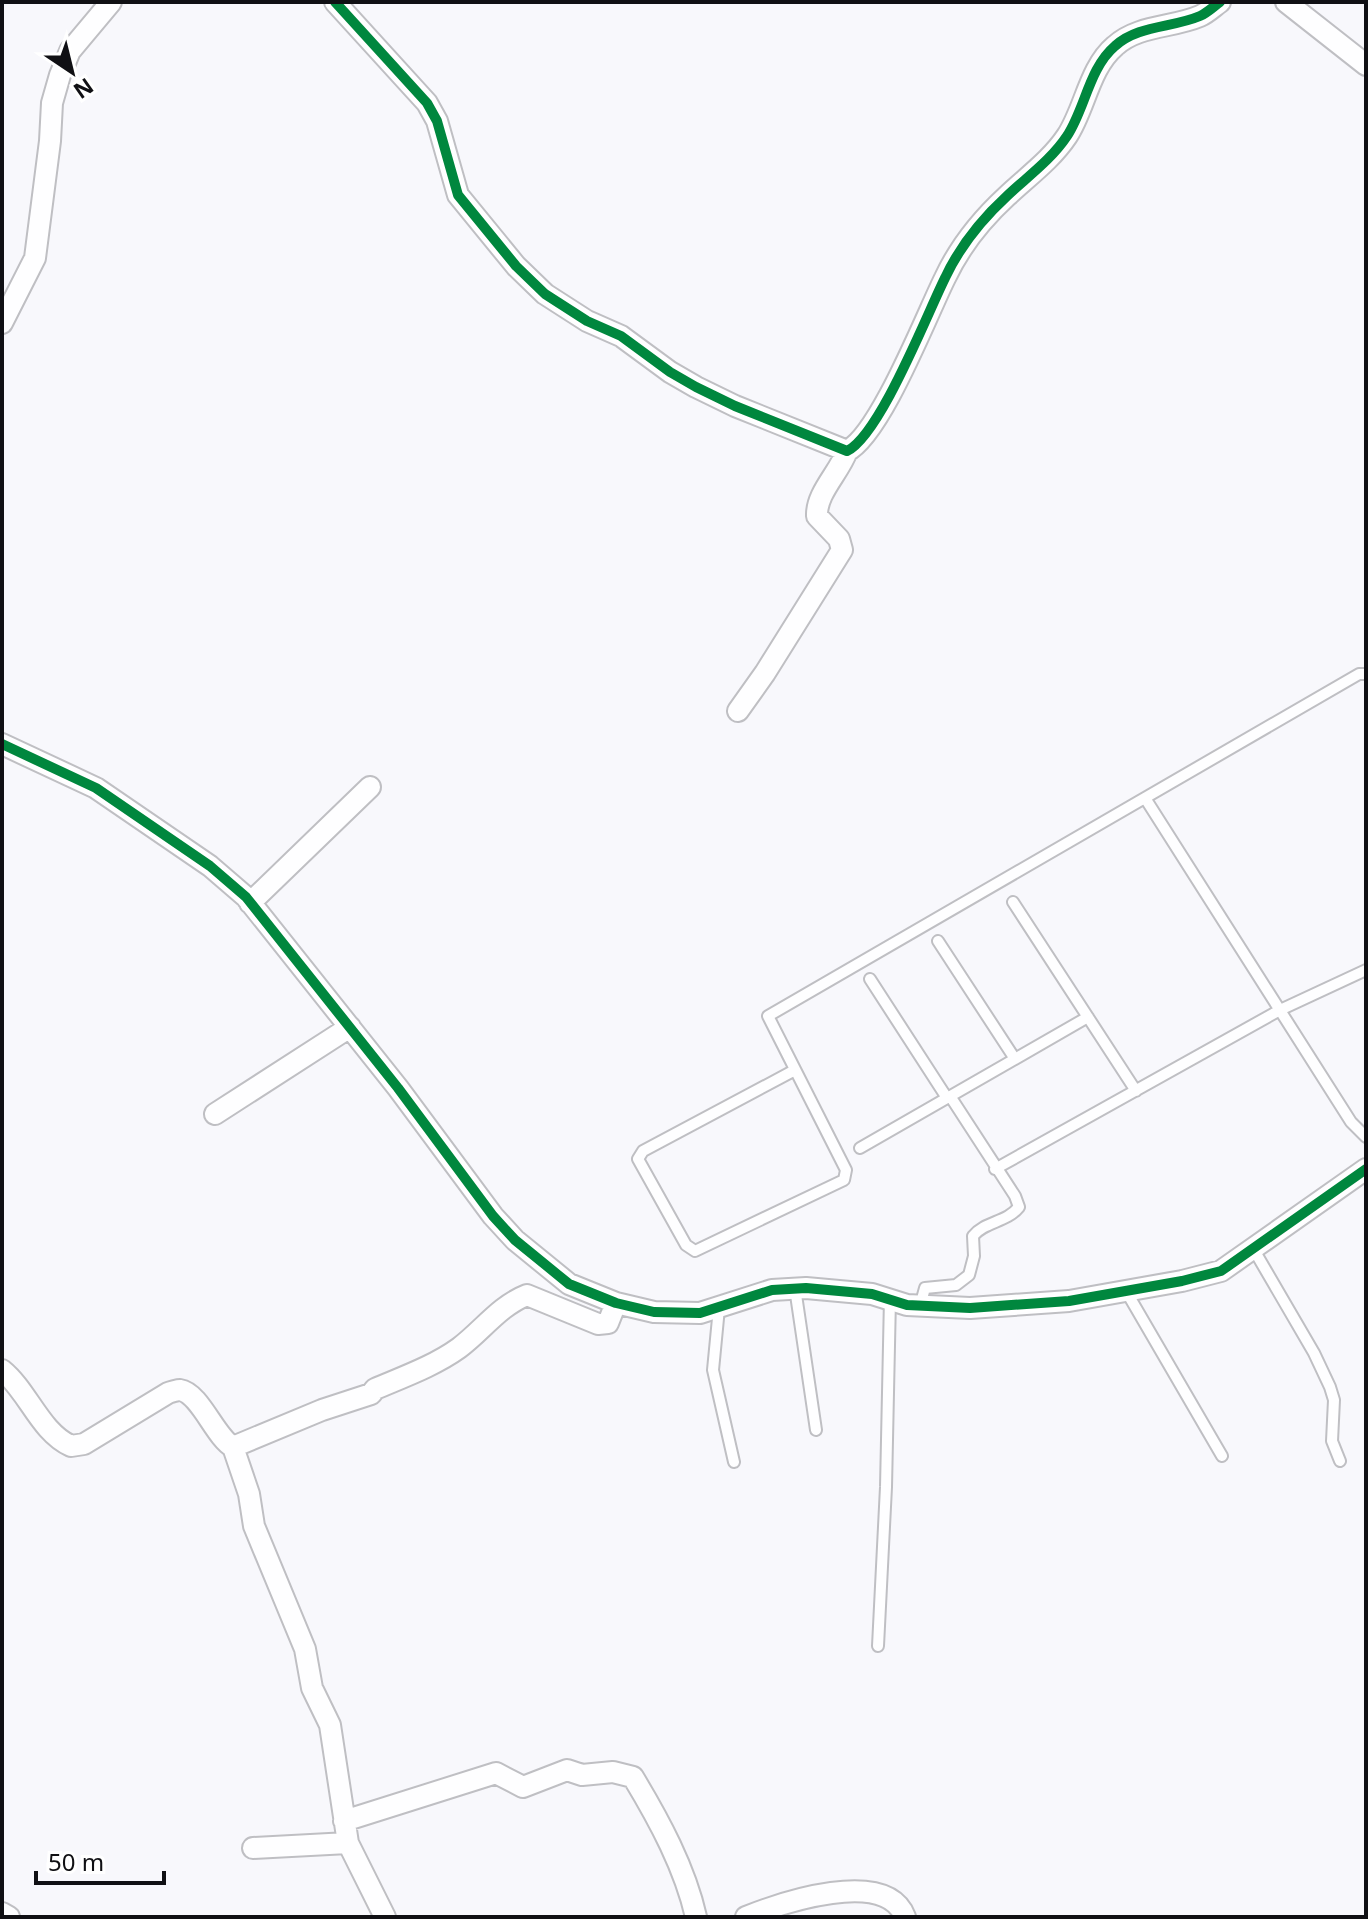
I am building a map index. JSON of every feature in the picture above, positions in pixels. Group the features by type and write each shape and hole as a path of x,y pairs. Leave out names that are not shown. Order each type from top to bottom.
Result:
{"street":[{"path":"2,323 35,258 52,103 60,75 70,51 111,2"},
{"path":"335,2 427,103 437,121 458,195 516,266 545,294 587,321 621,336 696,387 847,451"},
{"path":"738,711 842,550 839,539 817,516 816,506 842,466 847,451 862,438 878,414 960,252 997,206 1041,165 1067,135 1107,53 1129,36 1201,16 1220,2"},
{"path":"1286,2 1366,65"},
{"path":"2,744 96,788 210,866 250,903 407,1099 493,1216 515,1240 569,1284 616,1303 639,1310 681,1315 719,1308 772,1290 795,1288 863,1293 907,1305 970,1308 1035,1305 1182,1281 1221,1271 1366,1169"},
{"path":"250,903 370,787"},
{"path":"215,1114 350,1027"},
{"path":"233,1447 322,1410 371,1394 375,1389 437,1361 459,1347 517,1298 527,1295 603,1325 608,1323 616,1303"},
{"path":"2,1370 18,1383 55,1435 71,1446 84,1444 168,1393 180,1389 190,1394 220,1435 233,1447 249,1494 254,1526 305,1649 312,1688 330,1725 348,1843 385,1917"},
{"path":"344,1821 496,1773 523,1787 567,1770 582,1775 620,1773 633,1777 643,1793 685,1880 696,1917"},
{"path":"253,1848 348,1843"},
{"path":"746,1917 780,1904 831,1893 853,1892 878,1894 900,1906 905,1917"},
{"path":"2,1913 9,1917"}],"lane":[{"path":"795,1070 643,1151 638,1159 686,1245 695,1251 844,1180 846,1170 768,1016 1359,674 1366,674"},
{"path":"1145,798 1351,1122 1366,1137"},
{"path":"1013,902 1136,1091"},
{"path":"938,941 1015,1059"},
{"path":"995,1169 1280,1010 1366,970"},
{"path":"870,979 1015,1196 1019,1207 1011,1217 979,1230 973,1236 974,1256 969,1275 956,1285 925,1288 920,1306"},
{"path":"860,1148 1088,1017"},
{"path":"1254,1250 1314,1353 1330,1387 1334,1400 1332,1441 1340,1461"},
{"path":"795,1288 816,1430"},
{"path":"1126,1291 1222,1456"},
{"path":"878,1646 886,1487 890,1298"},
{"path":"719,1308 713,1370 734,1462"}],"cycle path":[{"path":"335,2 427,103 437,121 458,195 516,266 545,294 587,321 621,336 696,387 847,451 860,440 888,399 957,256 989,214 1061,145 1106,55 1134,34 1200,16 1220,2"},
{"path":"2,744 96,788 210,866 246,897 398,1088 493,1216 515,1240 569,1284 616,1303 654,1312 700,1313 772,1290 806,1288 872,1294 907,1305 970,1308 1069,1301 1182,1281 1221,1271 1366,1169"}]}
